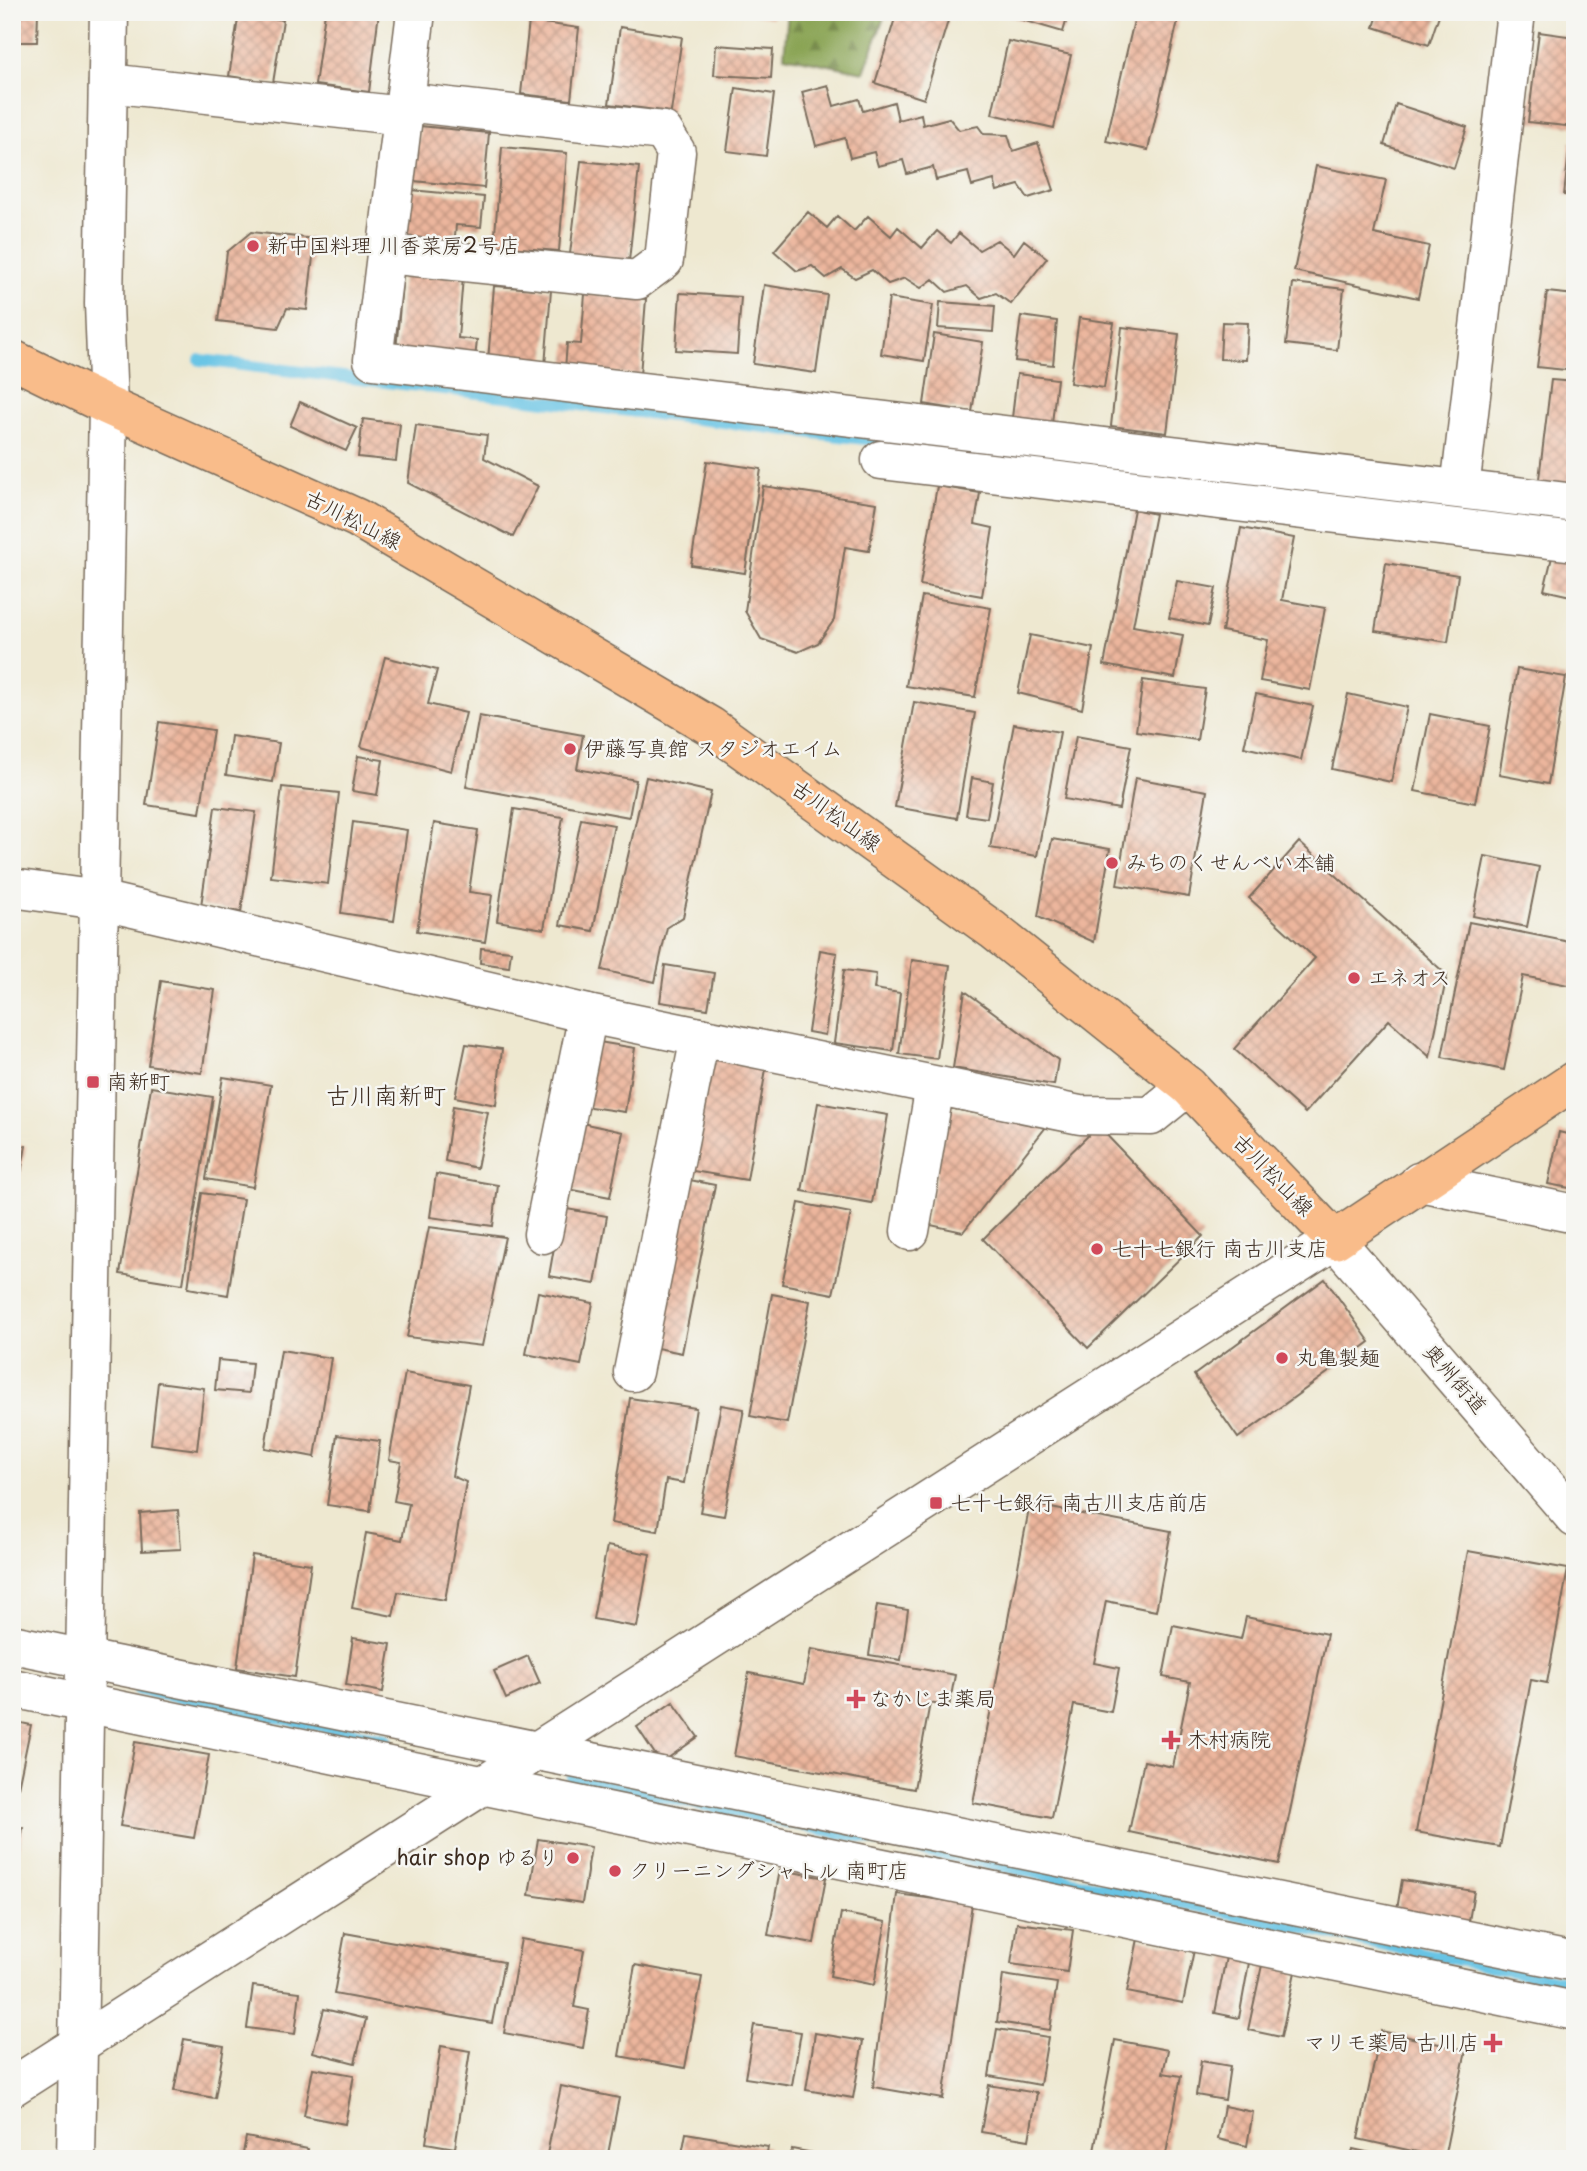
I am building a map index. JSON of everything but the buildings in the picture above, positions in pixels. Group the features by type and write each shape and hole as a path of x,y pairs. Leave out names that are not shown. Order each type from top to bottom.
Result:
{"main road":[{"name":"古川松山線","path":"12,359 108,406 358,518 710,726 993,930 1188,1086 1335,1240"},
{"path":"1335,1240 1575,1080"}],"street":[{"path":"76,2159 108,406 104,304 109,12"},
{"path":"416,12 373,360 1369,498 1575,542"},
{"path":"1460,489 1516,12"},
{"path":"108,83 663,131 676,152 664,260 637,280 387,254"},
{"path":"881,460 1369,498 1460,489 1575,503"},
{"path":"12,888 99,900 588,1014 1080,1115 1151,1116 1188,1086"},
{"path":"543,1234 588,1014"},
{"path":"633,1372 699,1037"},
{"path":"910,1231 935,1086"},
{"path":"1419,1182 1575,1214"},
{"path":"12,2087 1335,1240"},
{"name":"奥州街道","path":"1335,1240 1575,1518"},
{"path":"12,1644 1575,1962"},
{"path":"12,1688 1575,2011"}],"green space":[{"path":"788,12 886,12 864,72 784,56"}],"waterway":[{"path":"200,360 899,443"},
{"path":"139,1690 386,1739"},
{"path":"572,1778 1575,1984"}],"place":[{"name":"新中国料理 川香菜房2号店","path":"253,246"},
{"name":"伊藤写真館 スタジオエイム","path":"570,749"},
{"name":"みちのくせんべい本舗","path":"1112,863"},
{"name":"エネオス","path":"1354,978"},
{"name":"南新町","path":"93,1082"},
{"name":"七十七銀行 南古川支店","path":"1097,1249"},
{"name":"丸亀製麺","path":"1282,1358"},
{"name":"七十七銀行 南古川支店前店","path":"936,1503"},
{"name":"なかじま薬局","path":"856,1699"},
{"name":"木村病院","path":"1171,1740"},
{"name":"hair shop ゆるり","path":"573,1858"},
{"name":"クリーニングシャトル 南町店","path":"615,1871"},
{"name":"マリモ薬局 古川店","path":"1493,2043"}],"district":[{"name":"古川南新町","path":"386,1096"}]}
